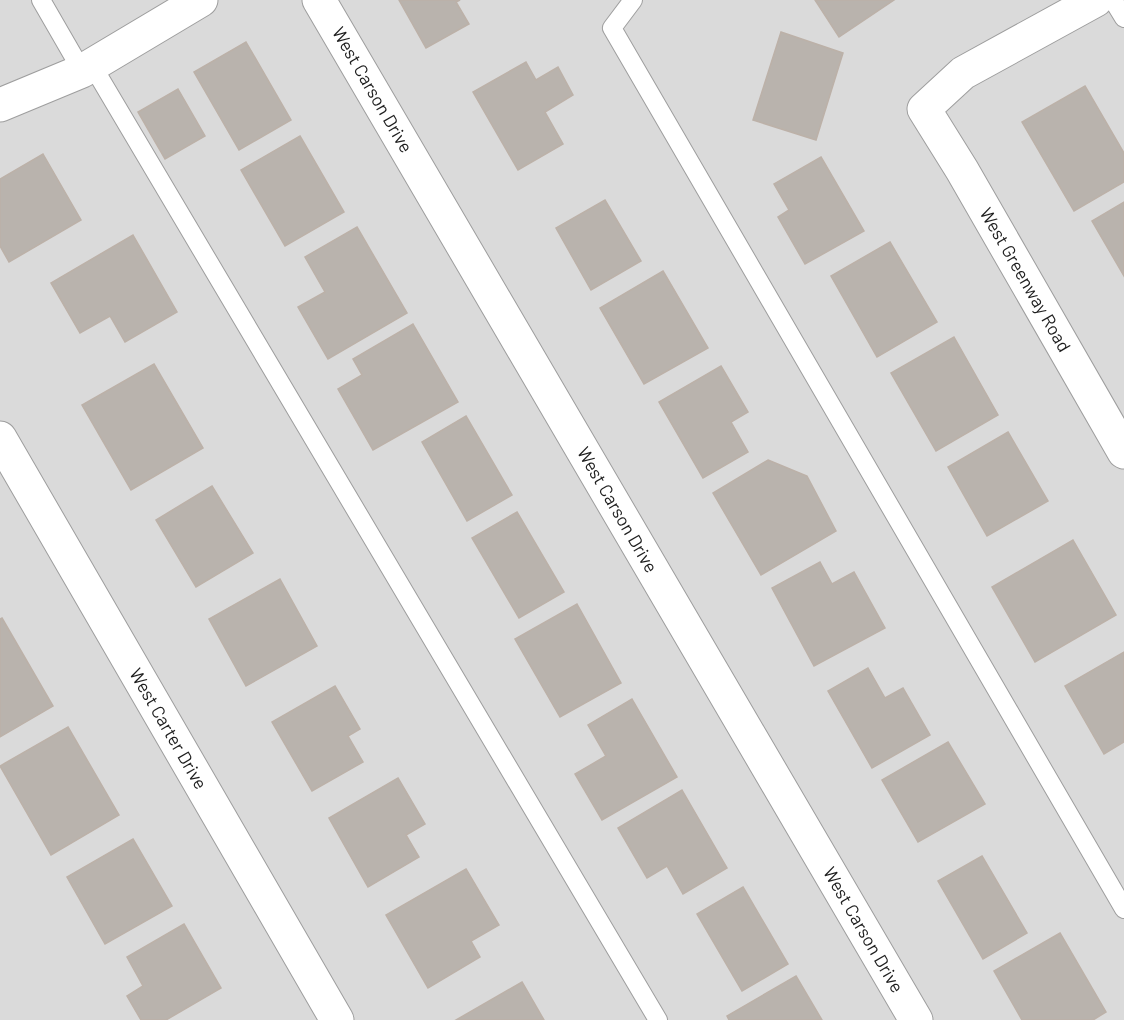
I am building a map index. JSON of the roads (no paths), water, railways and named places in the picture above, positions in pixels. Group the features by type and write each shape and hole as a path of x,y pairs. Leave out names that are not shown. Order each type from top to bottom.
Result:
{"street":[{"path":"0,105 87,68 201,0"},
{"name":"West Carson Drive","path":"319,0 916,1020"},
{"name":"West Greenway Road","path":"1096,0 963,73 924,109 962,170 1124,452"},
{"name":"West Carter Drive","path":"0,438 337,1020"}],"lane":[{"path":"41,0 87,68 658,1020"},
{"path":"633,0 612,28 1124,909"},
{"path":"1113,0 1124,18"}]}
